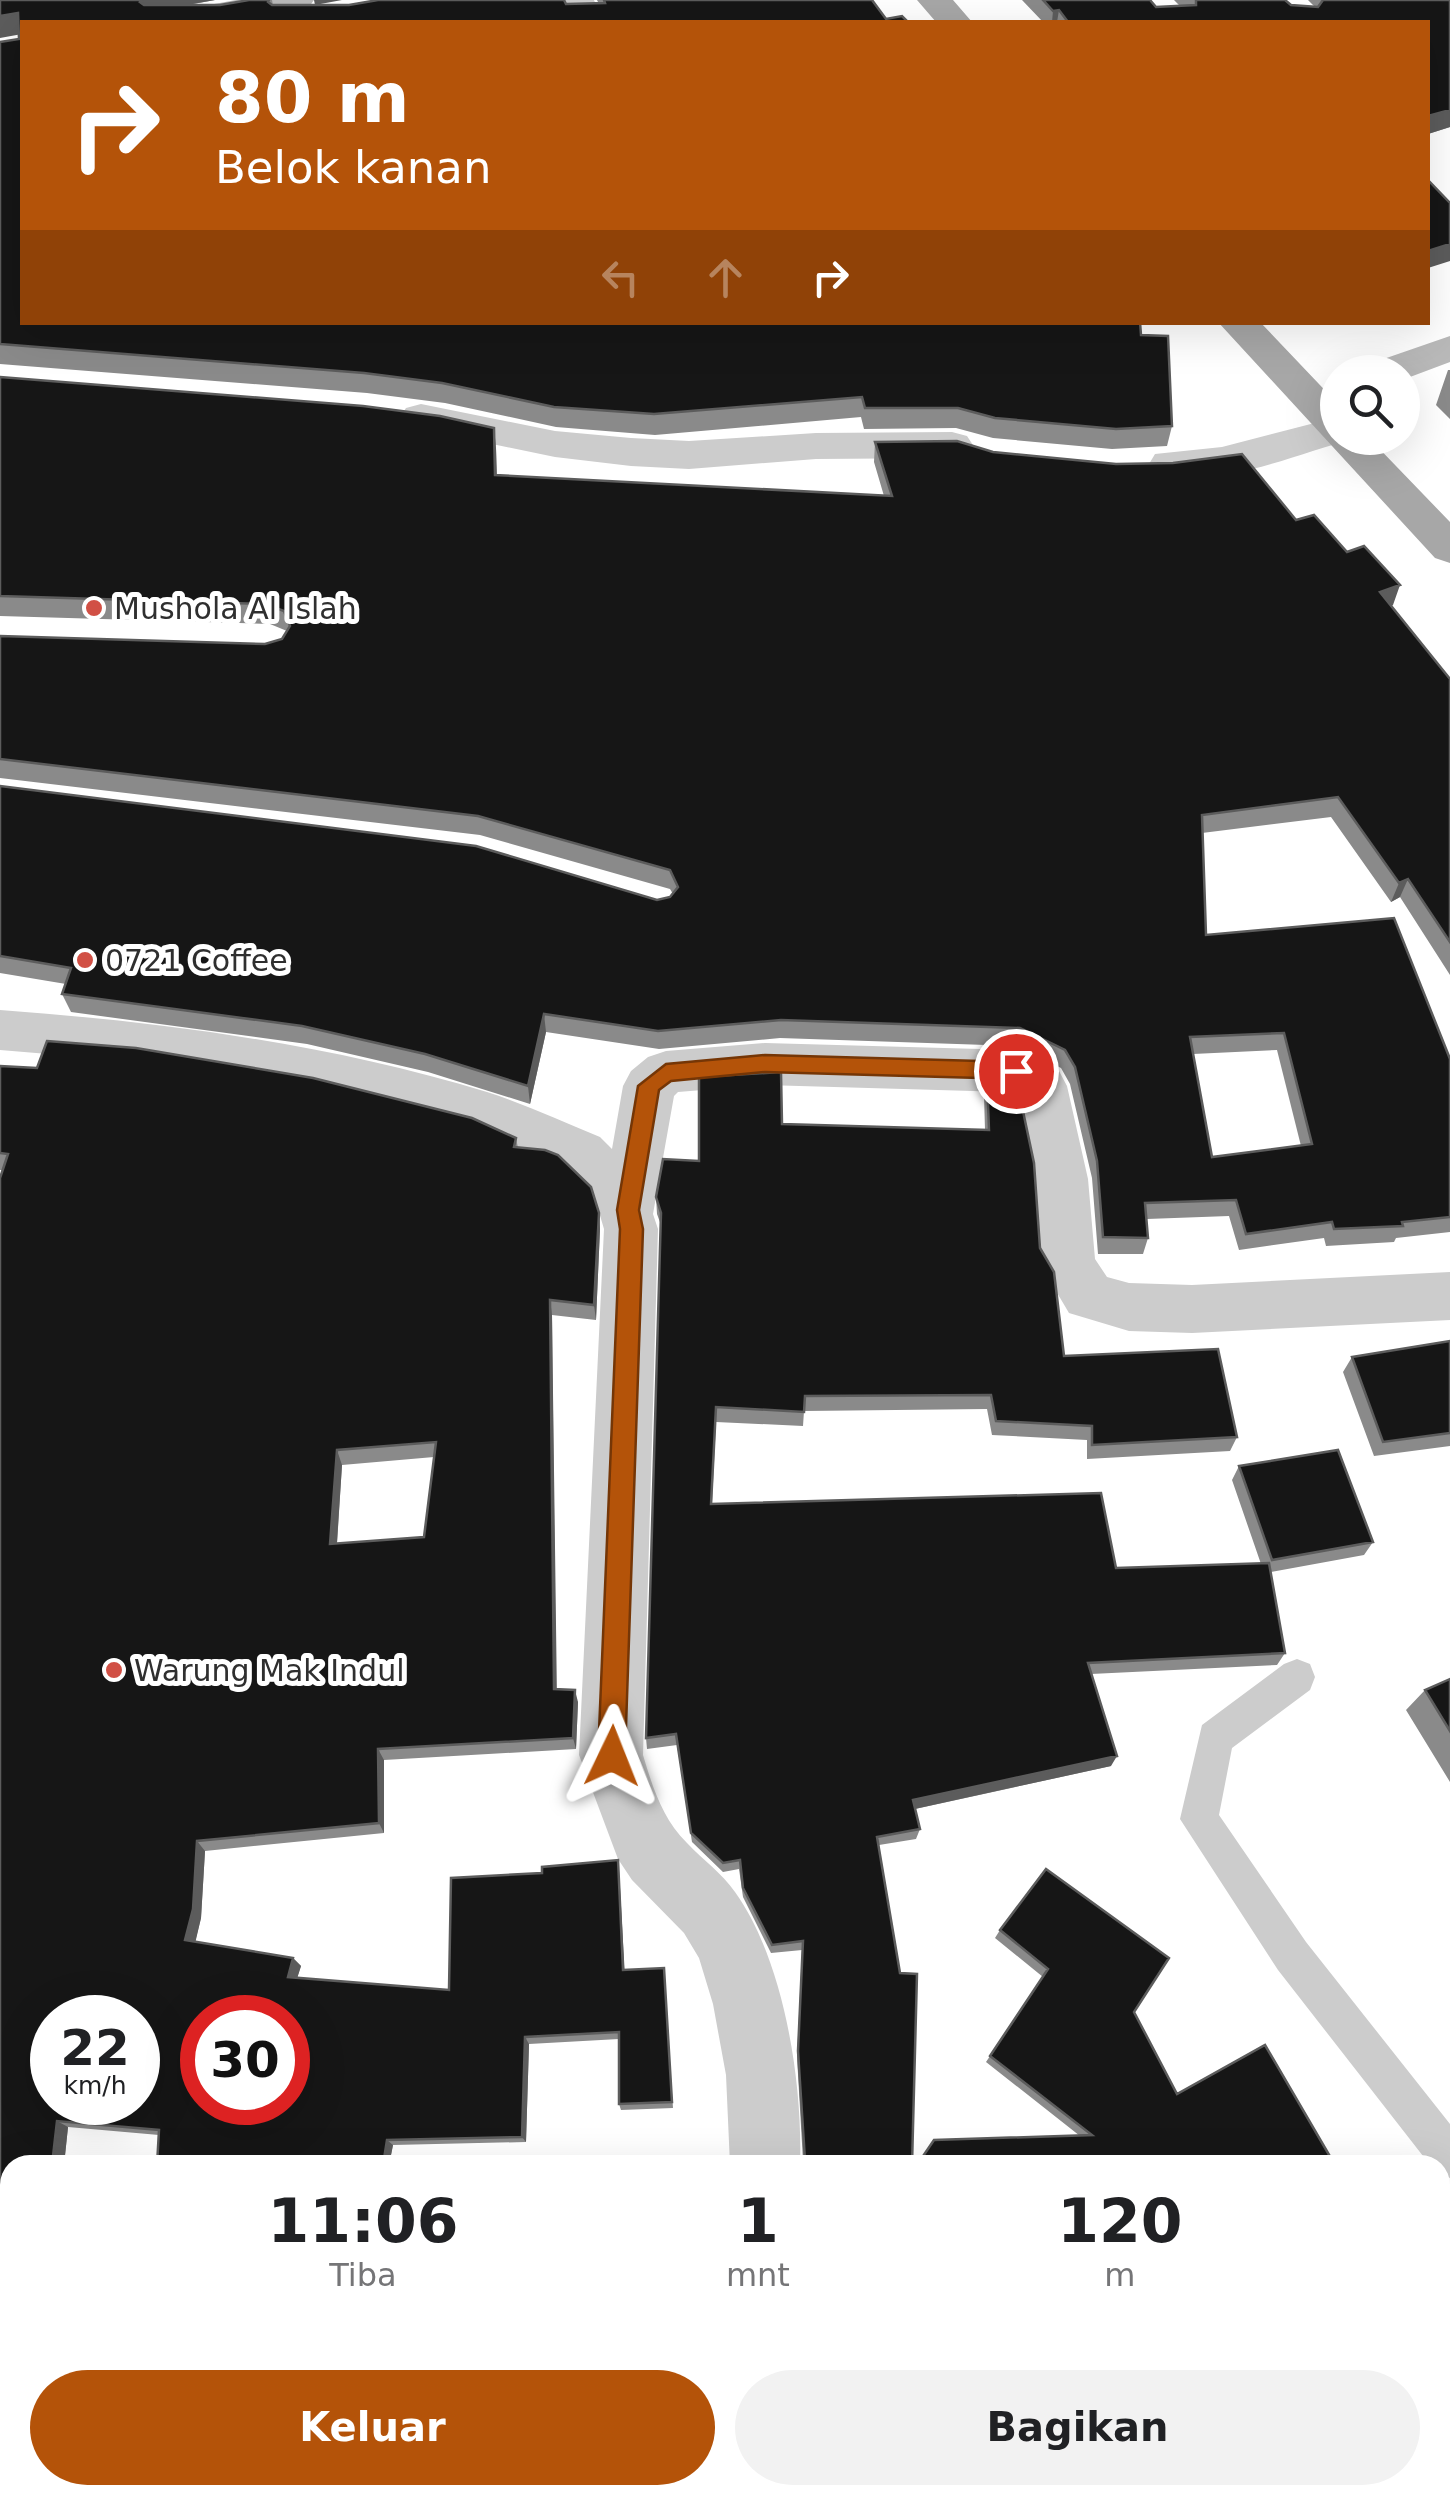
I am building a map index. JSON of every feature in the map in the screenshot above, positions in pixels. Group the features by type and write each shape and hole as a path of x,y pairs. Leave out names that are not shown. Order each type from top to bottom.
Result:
{"main road":[{"path":"934,0 953,20"},
{"path":"1240,325 1320,402"},
{"path":"1362,455 1450,548"}],"street":[{"path":"178,20 296,0"},
{"path":"306,20 331,16"},
{"path":"1420,359 1450,348"},
{"path":"386,413 444,420 555,444 631,452 689,454 816,446 956,444 991,455"},
{"path":"1130,466 1222,461 1320,418"},
{"path":"0,1030 144,1041 318,1071 485,1113 581,1154 619,1190 631,1229 612,1756 626,1807 649,1849 715,1920 730,1949 746,2005 765,2112 765,2155"},
{"path":"628,1210 649,1086 666,1072 765,1064 1016,1071 1042,1086 1060,1179 1068,1264 1089,1296 1129,1307 1192,1309 1450,1296"}],"lane":[{"path":"1297,1676 1215,1738 1200,1819 1292,1956 1448,2155"}],"building":[{"path":"0,0 142,0 144,5 220,5 269,0 272,5 349,5 378,0 564,0 566,4 605,3 604,0 872,0 886,19 902,16 906,20 20,20 20,325 1140,325 1141,335 1168,336 1172,426 1116,429 995,418 958,408 865,408 862,397 654,414 554,407 442,383 364,373 0,344 0,42 19,39 18,13 0,16"},
{"path":"1043,0 1150,0 1156,7 1196,5 1196,0 1285,0 1291,5 1318,7 1323,0 1450,0 1450,110 1430,115 1430,20 1066,20 1059,10 1053,11"},
{"path":"1430,182 1450,203 1450,244 1430,250"},
{"path":"0,377 363,406 440,416 494,428 495,475 892,496 875,442 957,441 993,452 1116,464 1173,463 1242,454 1296,520 1314,515 1347,552 1364,546 1400,585 1380,592 1450,679 1450,942 1408,879 1399,883 1338,797 1202,815 1206,935 1394,918 1450,1059 1450,1217 1402,1222 1403,1226 1334,1229 1332,1222 1246,1234 1236,1200 1145,1203 1148,1238 1103,1237 1097,1161 1075,1067 1065,1050 1020,1028 781,1020 658,1031 544,1014 528,1086 425,1054 302,1026 62,994 71,968 0,956 0,786 476,846 657,900 670,897 678,887 670,870 478,816 0,759 0,636 265,644 282,639 290,626 284,611 265,604 0,596","holes":["1284,1033 1312,1144 1212,1157 1190,1037"]},
{"path":"47,1041 136,1048 313,1078 472,1118 516,1138 514,1147 558,1155 591,1187 599,1213 594,1305 550,1300 554,1689 575,1690 573,1738 378,1749 379,1823 197,1841 193,1909 185,1940 293,1958 288,1977 449,1990 451,1878 542,1873 542,1867 618,1860 623,1970 664,1968 672,2102 619,2104 619,2032 525,2037 522,2137 387,2140 385,2155 158,2155 159,2130 102,2125 160,2125 160,1995 30,1995 30,2125 57,2125 53,2155 0,2155 0,1178 8,1154 0,1153 0,1066 37,1068","holes":["436,1442 424,1537 330,1544 337,1450"]},
{"path":"781,1072 782,1124 989,1130 987,1078 1017,1083 1034,1163 1040,1248 1054,1272 1064,1356 1218,1349 1237,1437 1092,1445 1092,1426 996,1421 991,1395 805,1396 804,1412 716,1407 711,1504 1101,1493 1116,1568 1269,1563 1285,1653 1088,1663 1117,1756 913,1800 920,1829 877,1837 900,1973 917,1974 912,2155 805,2155 798,2051 803,1941 772,1945 743,1888 740,1860 723,1863 691,1833 676,1734 646,1738 661,1213 656,1197 663,1159 699,1161 699,1077"},
{"path":"1450,1341 1450,1433 1383,1442 1352,1357"},
{"path":"1338,1450 1373,1542 1272,1560 1239,1466"},
{"path":"1450,1679 1450,1731 1425,1690"},
{"path":"1046,1869 1169,1958 1134,2012 1177,2094 1265,2045 1329,2155 924,2155 934,2140 1092,2135 990,2056 1048,1969 1000,1930"}],"place":[{"name":"Mushola Al Islah","path":"94,608"},
{"name":"0721 Coffee","path":"85,960"},
{"name":"Warung Mak Indul","path":"114,1670"}],"route":[{"path":"612,1756 631,1229 628,1210 649,1086 666,1072 765,1064 1016,1071"}]}
